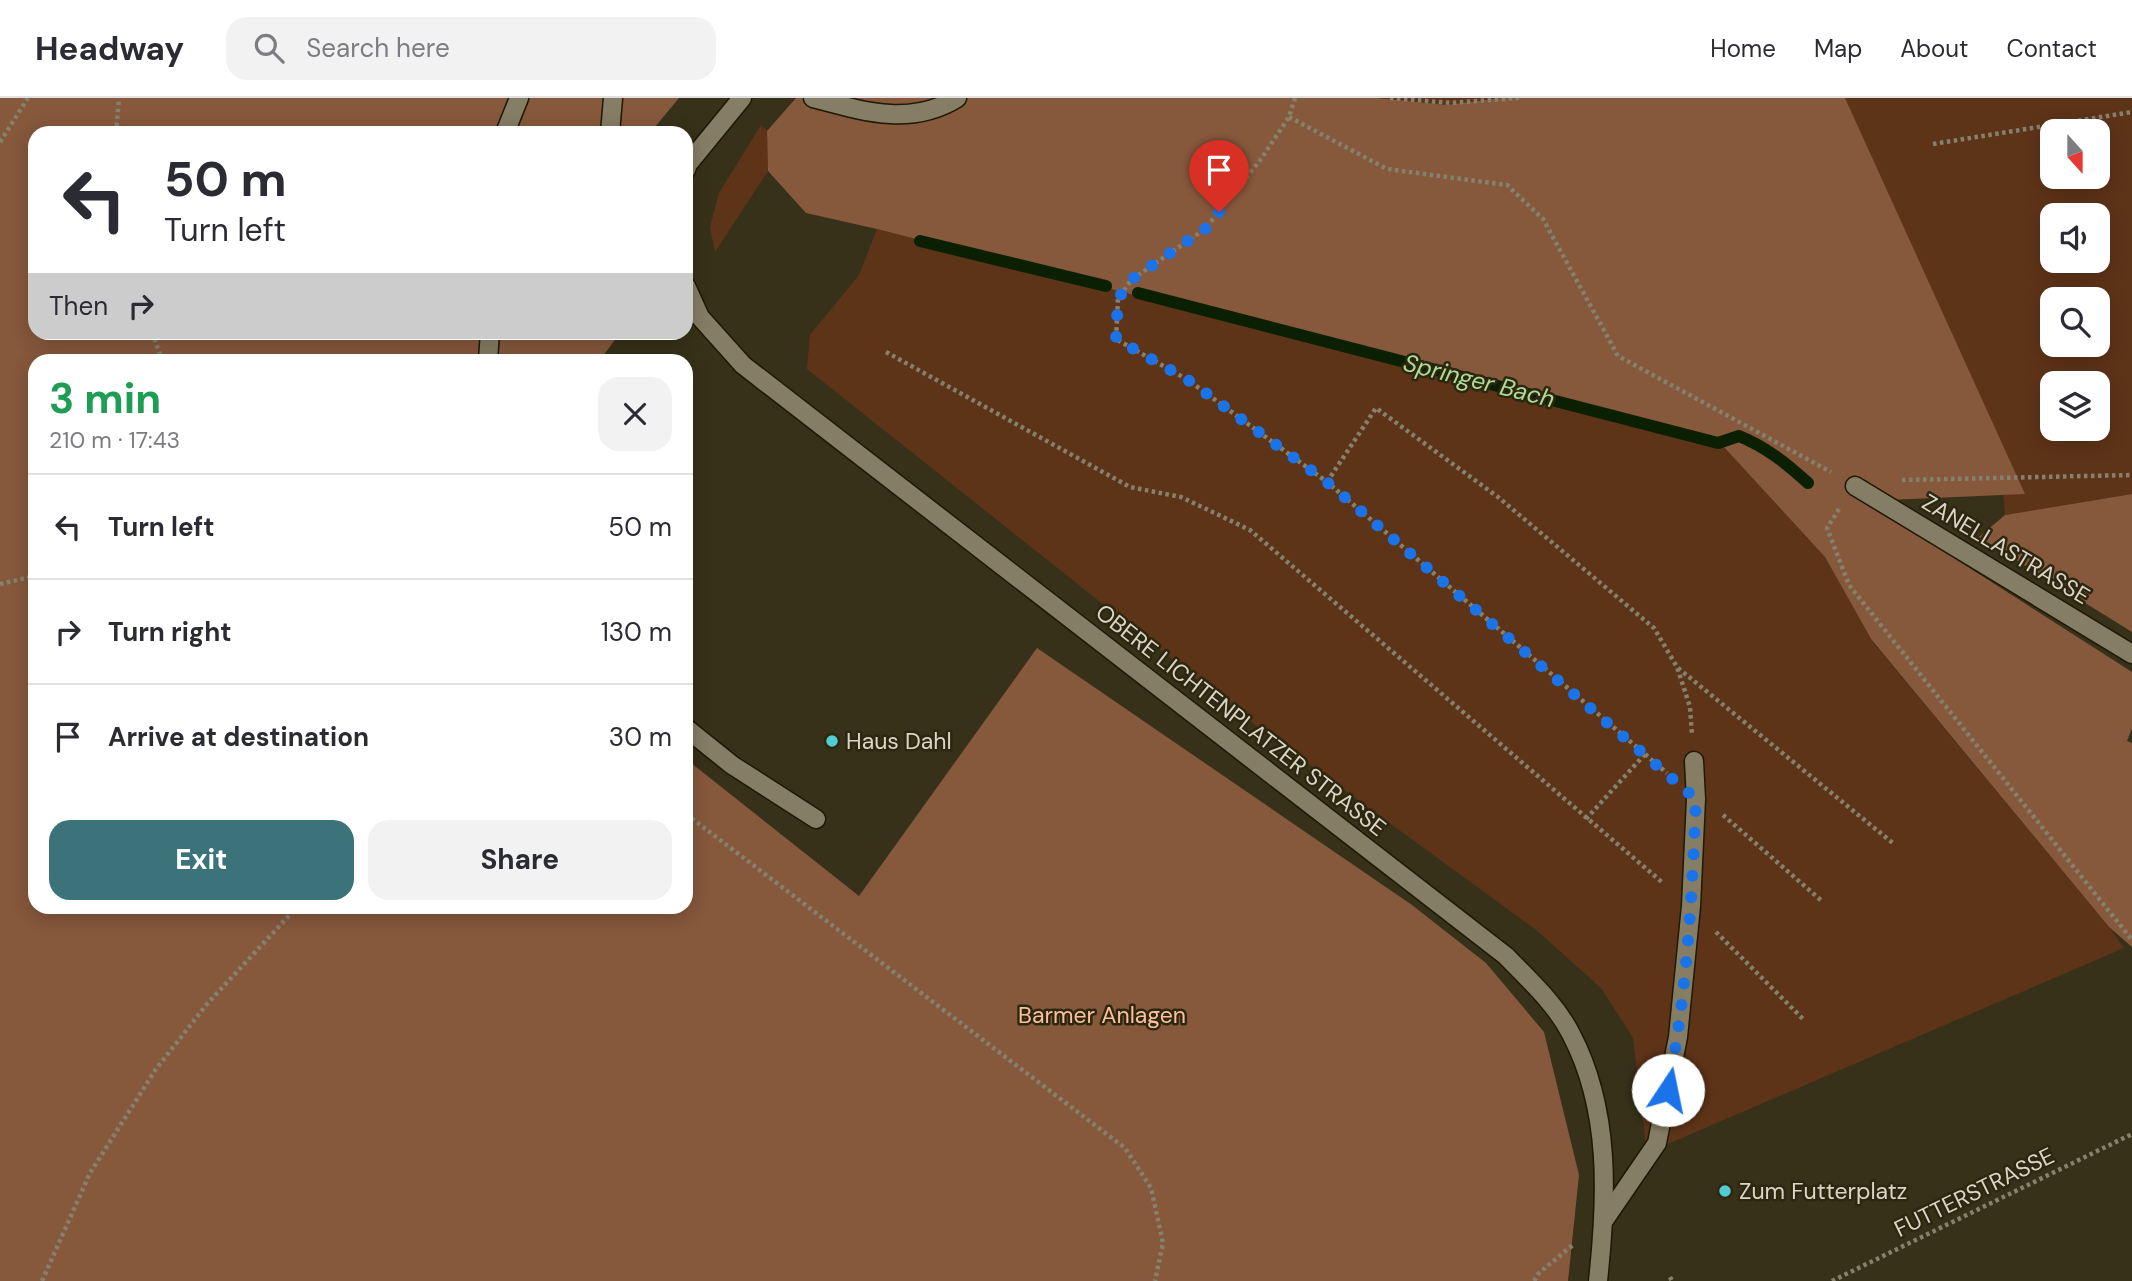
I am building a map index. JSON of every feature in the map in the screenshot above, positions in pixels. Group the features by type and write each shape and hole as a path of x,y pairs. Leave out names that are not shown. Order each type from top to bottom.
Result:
{"main road":[{"path":"508,126 519,98"},
{"path":"611,126 613,98"},
{"path":"693,158 742,98"},
{"path":"814,98 871,114 911,114 957,98"},
{"name":"OBERE LICHTENPLATZER STRASSE","path":"693,317 743,365 1506,956 1545,996 1571,1033 1591,1083 1603,1143 1605,1219 1598,1281"},
{"name":"ZANELLASTRASSE","path":"1855,485 2132,654"},
{"path":"693,734 732,765 816,819"},
{"path":"1605,1219 1657,1143 1678,1037 1691,906 1695,761"}],"path":[{"path":"0,142 28,98"},
{"path":"117,126 119,98"},
{"path":"1295,98 1289,117 1261,159 1205,229 1131,280 1118,299 1116,339 1188,380 1327,482 1823,902"},
{"path":"1390,98 1451,103 1519,98"},
{"path":"1933,144 2132,112"},
{"path":"1289,117 1387,169 1507,185 1543,219 1618,356 1855,485 1892,480 2132,475"},
{"path":"886,352 1130,487 1181,497 1250,530 1586,820 1691,906 1804,1020"},
{"path":"1327,482 1376,408 1498,498 1654,628 1677,667 1690,707 1695,761"},
{"path":"1855,485 1827,528 1849,585 2132,940"},
{"path":"0,584 28,578"},
{"path":"1677,667 1894,844"},
{"path":"1586,820 1645,754"},
{"path":"693,819 1125,1148 1151,1188 1163,1243 1155,1281"},
{"path":"42,1281 90,1172 156,1069 207,1004 291,914"},
{"name":"FUTTERSTRASSE","path":"1832,1281 2132,1134"},
{"path":"1534,1281 1539,1273 1605,1219"}],"shaded area":[{"path":"1377,98 1502,98 1446,105"},
{"path":"1845,98 2132,98 2132,494 2005,515 2002,480"},
{"path":"761,125 767,131 768,171 715,252 710,227 719,193"},
{"path":"877,229 1723,446 1825,557 1871,640 2124,948 1647,1153 1633,1038 1601,988 1535,929 1255,725 807,369 810,335 859,275"}],"green space":[{"name":"Barmer Anlagen","path":"0,98 679,98 656,126 28,126 28,340 615,340 604,354 28,354 28,914 693,914 693,765 859,896 1037,648 1412,905 1486,963 1544,1032 1579,1175 1568,1281 0,1281"},
{"path":"796,98 1377,98 1446,105 1502,98 1845,98 2025,494 1865,501 2132,672 2132,728 2127,741 2132,743 2132,947 2109,927 1871,639 1825,557 1723,446 806,213 768,171 767,131"},
{"path":"2132,494 2132,632 1979,537 2005,515"}],"waterway":[{"name":"Springer Bach","path":"920,241 1106,286"},
{"name":"Springer Bach","path":"1138,293 1718,443 1739,436 1775,456 1808,483"}],"place":[{"name":"Haus Dahl","path":"832,741"},
{"name":"Zum Futterplatz","path":"1725,1191"}],"route":[{"path":"1219,212 1205,229 1131,280 1118,299 1116,339 1188,380 1327,482 1696,799 1686,958 1678,1037 1668,1090"}]}
